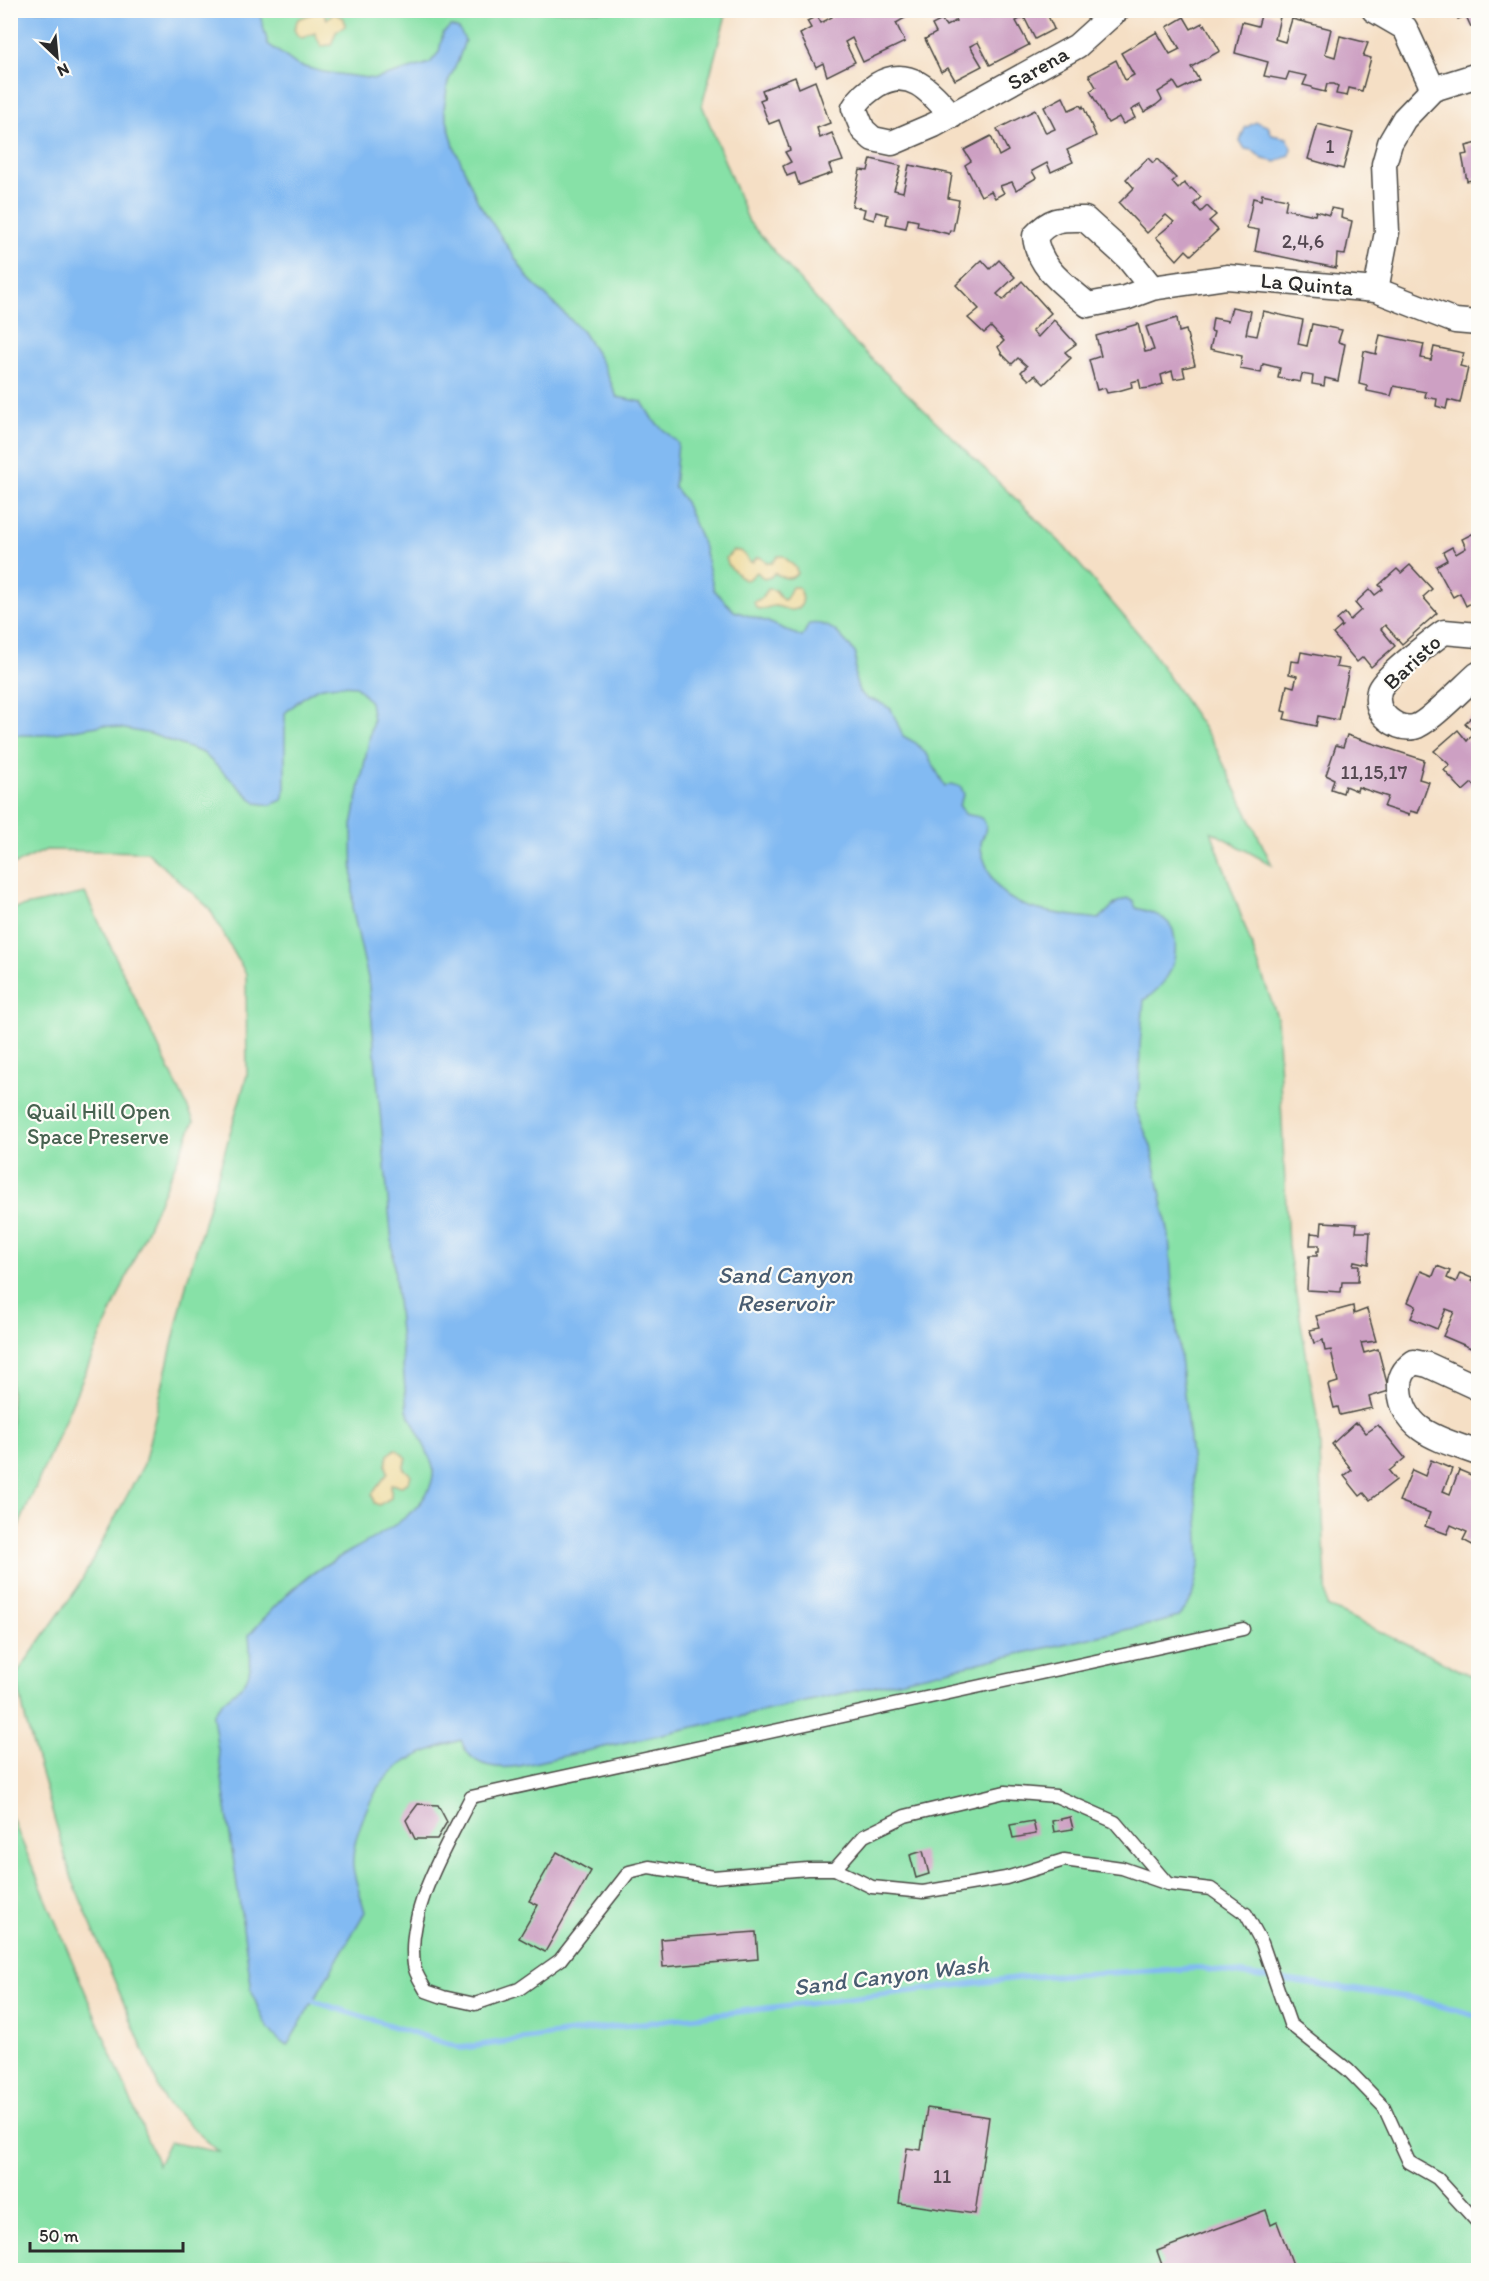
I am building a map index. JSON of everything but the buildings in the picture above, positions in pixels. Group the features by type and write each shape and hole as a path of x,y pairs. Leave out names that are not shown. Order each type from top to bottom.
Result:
{"street":[{"name":"Sarena","path":"952,116 1077,46 1117,10"},
{"path":"1374,10 1405,28 1433,89"},
{"name":"La Quinta","path":"1152,288 1128,258 1085,219 1065,219 1046,223 1035,236 1036,247 1048,270 1088,305 1125,298 1152,288 1227,277 1376,290 1388,232 1384,164 1390,143 1404,119 1433,89 1479,75"},
{"path":"1376,290 1455,321 1479,323"},
{"name":"Baristo","path":"1479,635 1444,632 1379,688 1377,703 1382,714 1390,721 1401,727 1415,727 1432,716 1479,674"},
{"path":"1479,1388 1428,1365 1414,1362 1407,1367 1400,1380 1401,1400 1414,1426 1428,1434 1479,1453"}],"lane":[{"path":"1243,1629 471,1797 422,1897 415,1927 414,1967 426,1990 443,1997 475,2004 519,1989 560,1960 629,1872 649,1867 713,1877 807,1869 835,1869 872,1887 923,1892 1006,1878 1064,1860 1122,1868 1168,1884 1211,1889 1246,1914 1262,1943 1290,2024 1348,2070 1384,2107 1409,2162 1437,2178 1479,2223"},
{"path":"835,1869 864,1836 905,1816 1005,1792 1056,1796 1115,1822 1168,1884"}],"green space":[{"path":"11,11 727,11 702,105 749,222 849,337 1061,543 1144,640 1213,742 1272,865 1211,831 1277,1017 1288,1247 1319,1429 1327,1606 1478,1679 1478,2270 11,2270 10,1813 158,2165 169,2142 219,2152 165,2102 72,1879 26,1722 16,1675 78,1587 144,1464 187,1281 247,1075 246,974 209,908 147,852 46,850 11,866"},
{"name":"Quail Hill Open Space Preserve","path":"85,893 194,1121 11,1544 11,909"}],"sand":[{"path":"314,13 324,13 327,19 333,13 344,18 345,26 336,32 331,45 321,46 315,33 302,38 297,35 294,29 298,19"},
{"path":"733,551 741,551 750,562 760,557 767,563 772,563 778,556 783,556 796,568 797,573 789,578 774,573 771,577 764,579 757,572 744,580 729,566 726,558"},
{"path":"792,587 798,587 802,595 803,600 799,608 789,610 775,606 756,608 754,602 762,598 768,589 775,590 783,600 786,599"},
{"path":"396,1449 407,1458 403,1468 411,1475 409,1482 402,1486 391,1484 391,1498 379,1505 374,1503 372,1494 388,1473 386,1465 388,1455"}],"water":[{"name":"Sand Canyon Reservoir","path":"11,10 259,11 268,44 297,65 323,72 375,79 430,63 439,52 443,33 451,26 459,29 465,40 448,82 444,109 454,146 478,202 529,279 583,332 603,364 617,397 642,402 653,420 678,443 674,487 684,500 703,544 714,590 734,611 768,622 802,637 809,624 817,624 831,628 841,637 856,654 855,678 859,691 867,699 877,701 891,709 903,736 916,743 928,756 945,786 952,784 961,787 964,794 959,805 965,814 978,817 985,822 986,829 981,842 983,856 995,883 1011,899 1034,909 1099,919 1116,903 1127,898 1133,901 1136,908 1165,920 1173,929 1175,941 1174,959 1168,975 1158,989 1144,1000 1139,1091 1135,1108 1151,1146 1169,1235 1172,1285 1198,1520 1200,1562 1192,1597 1187,1607 1178,1617 1161,1622 520,1766 485,1765 470,1756 461,1740 412,1758 399,1766 378,1788 362,1821 354,1850 353,1867 365,1912 287,2046 269,2029 252,1991 213,1715 221,1703 244,1683 247,1677 250,1663 249,1635 283,1598 311,1574 391,1528 408,1515 422,1501 431,1485 433,1468 407,1410 368,978 353,912 352,825 373,720 370,702 356,686 333,685 317,689 285,713 285,788 282,800 271,805 256,803 203,753 151,734 104,725 43,735 11,735"},
{"path":"1256,122 1268,126 1272,135 1287,138 1291,147 1290,155 1276,162 1263,159 1252,150 1245,149 1240,141 1245,128"}],"waterway":[{"name":"Sand Canyon Wash","path":"311,1996 313,2001 461,2048 595,2029 1025,1977 1199,1968 1412,1998 1478,2016"}]}
